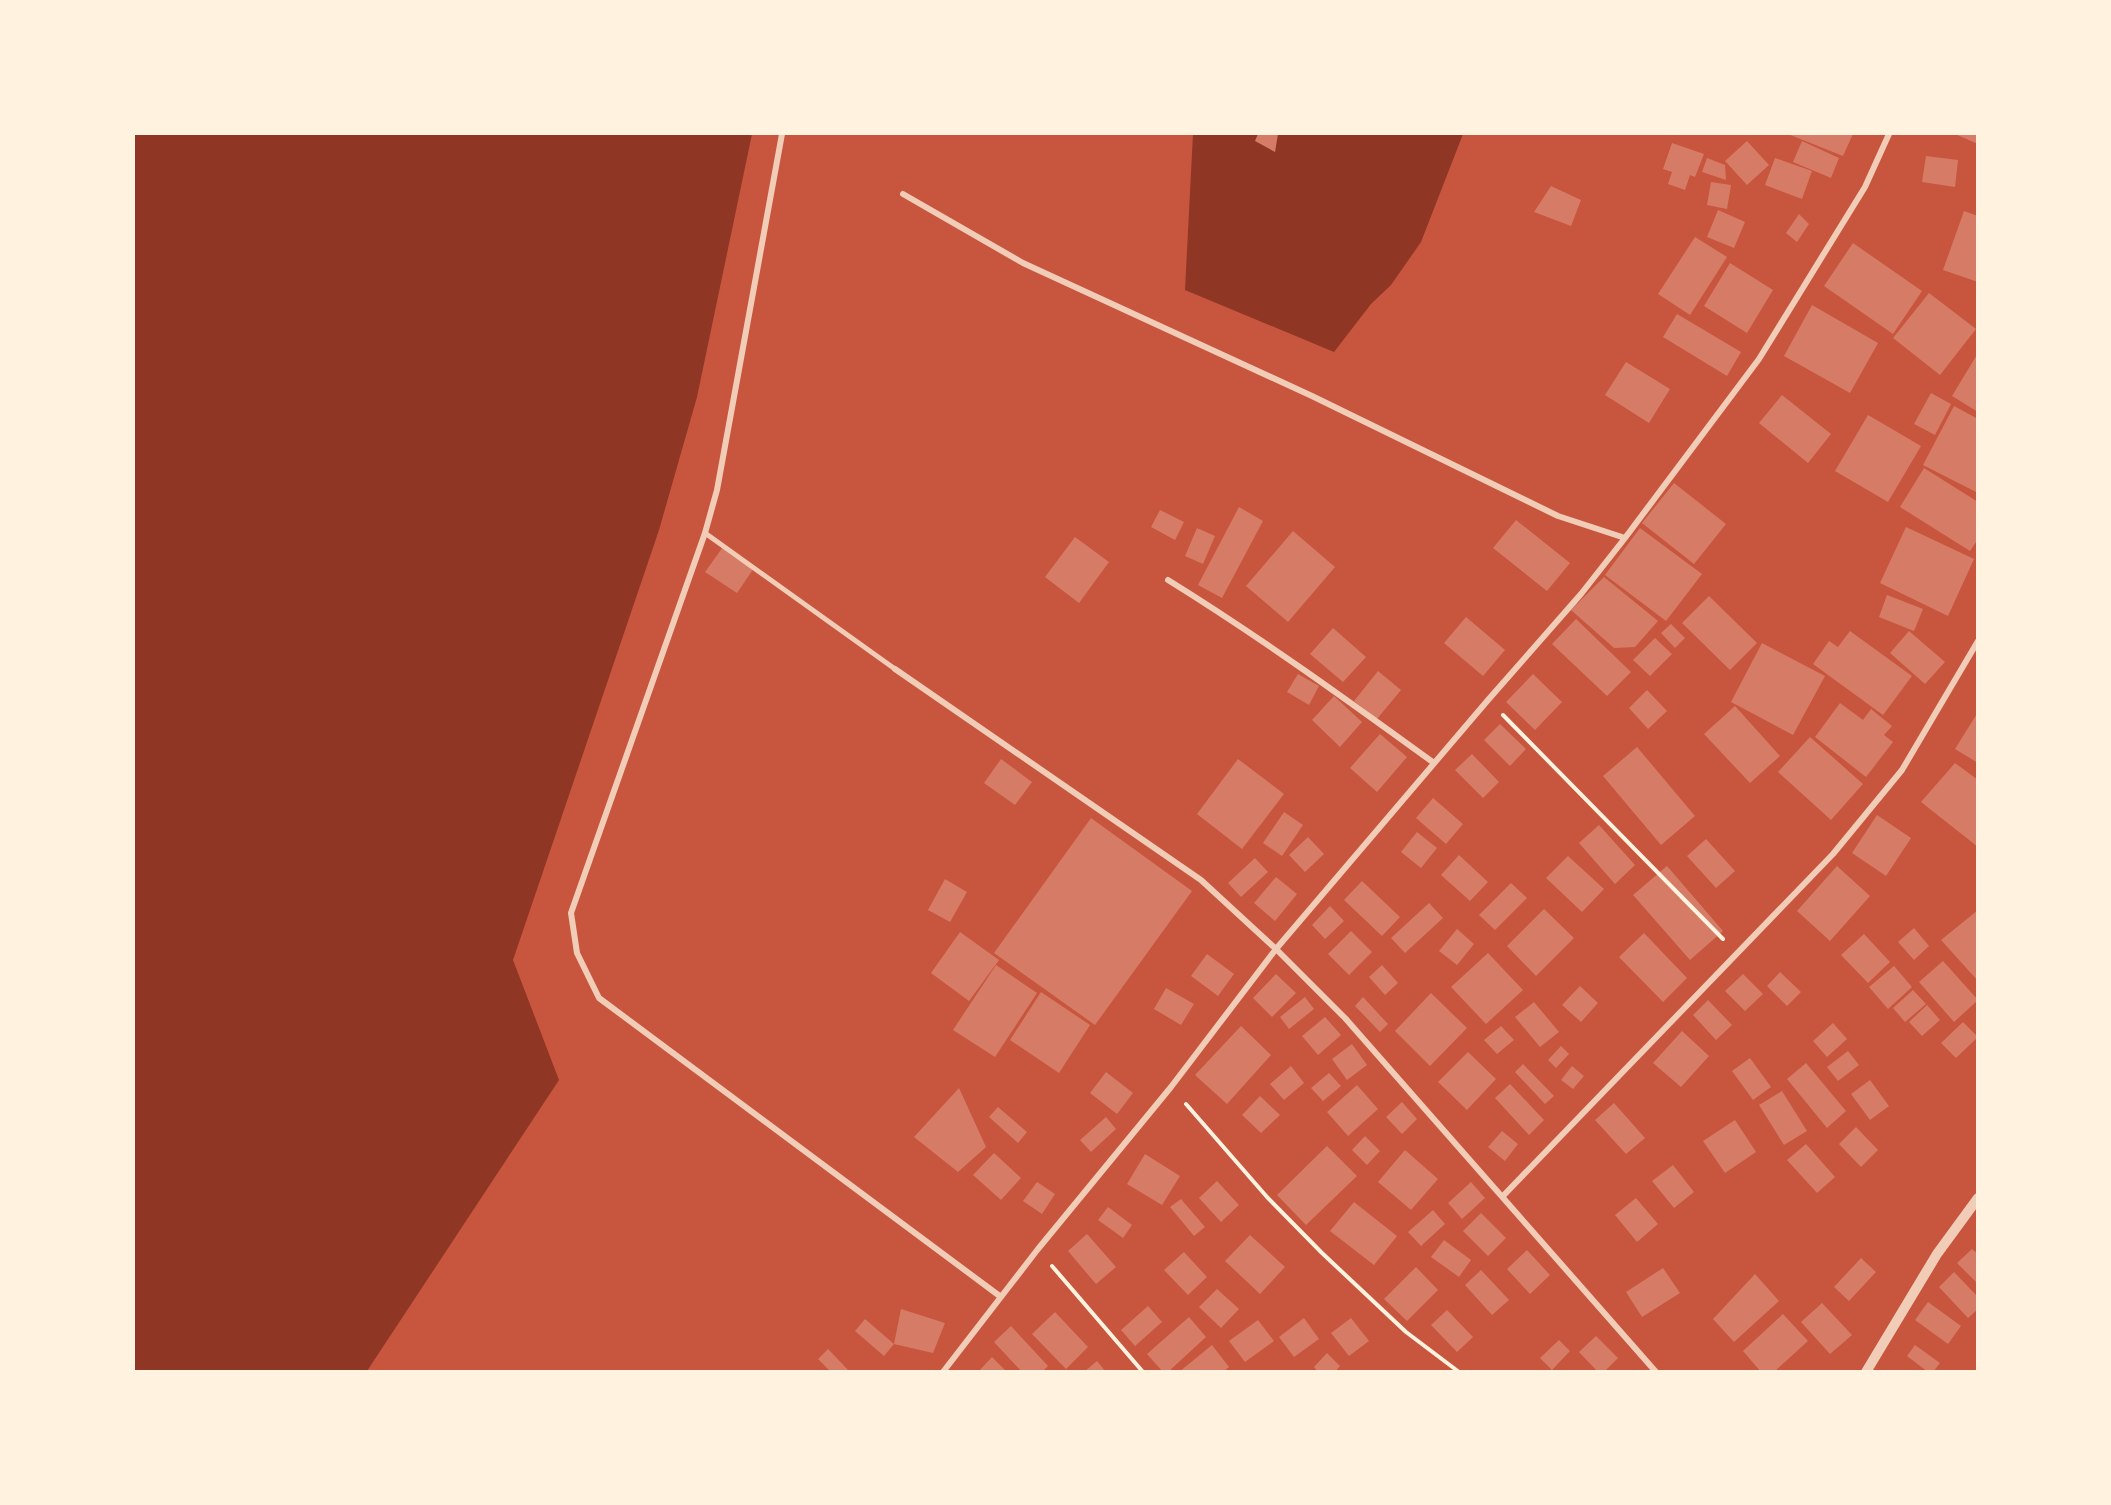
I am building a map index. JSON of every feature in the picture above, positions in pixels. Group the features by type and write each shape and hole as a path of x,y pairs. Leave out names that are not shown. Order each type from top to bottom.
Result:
{"street":[{"path":"782,134 717,490 705,533 571,913 577,953 599,998 1001,1297"},
{"path":"943,1371 1038,1249 1171,1087 1276,949 1581,594 1624,538 1759,359 1865,187 1889,134"},
{"path":"903,194 1023,263 1312,396 1558,516 1624,538"},
{"path":"705,533 895,669 1201,880 1276,949 1345,1018 1656,1371"},
{"path":"1168,580 1232,620 1318,679 1434,763"},
{"path":"1503,1196 1833,854 1902,770 1977,640"},
{"path":"1866,1371 1936,1254 1977,1198"}],"path":[{"path":"1488,700 1737,952"},
{"path":"1171,1087 1267,1197 1322,1253 1406,1332 1459,1371"},
{"path":"1038,1249 1143,1371"}],"shaded area":[{"path":"134,134 752,134 697,397 659,530 513,960 559,1080 367,1371 134,1371"},
{"path":"1193,134 1463,134 1421,242 1391,285 1371,304 1334,352 1185,290"}],"building":[{"path":"1258,134 1278,134 1275,152 1255,141"},
{"path":"1788,134 1853,134 1843,156"},
{"path":"1955,134 1978,134 1978,144"},
{"path":"1747,141 1769,165 1747,185 1725,161"},
{"path":"1802,141 1839,158 1831,178 1793,162"},
{"path":"1672,143 1704,154 1695,177 1690,175 1685,190 1668,184 1672,172 1663,169"},
{"path":"1926,156 1958,160 1955,187 1922,182"},
{"path":"1707,158 1725,165 1726,180 1702,172"},
{"path":"1775,158 1812,171 1802,199 1765,185"},
{"path":"1711,182 1731,185 1727,209 1707,205"},
{"path":"1551,186 1581,200 1571,226 1534,212"},
{"path":"1718,210 1745,222 1734,248 1707,237"},
{"path":"1964,211 1978,216 1978,282 1943,270"},
{"path":"1799,214 1809,224 1797,242 1786,233"},
{"path":"1695,237 1727,257 1690,315 1658,294"},
{"path":"1853,243 1922,291 1893,334 1824,286"},
{"path":"1730,263 1773,290 1747,333 1704,306"},
{"path":"1929,293 1976,329 1940,375 1893,338"},
{"path":"1812,305 1878,343 1850,393 1784,356"},
{"path":"1677,314 1741,352 1727,376 1663,337"},
{"path":"1978,353 1978,412 1952,396"},
{"path":"1626,362 1670,389 1649,423 1605,395"},
{"path":"1931,393 1951,404 1935,435 1914,424"},
{"path":"1782,395 1831,434 1808,463 1759,423"},
{"path":"1954,406 1978,419 1978,493 1923,465"},
{"path":"1868,415 1921,446 1888,502 1835,471"},
{"path":"1924,468 1978,502 1978,539 1970,551 1900,507"},
{"path":"1674,483 1726,524 1694,564 1642,523"},
{"path":"1239,507 1263,521 1222,598 1198,585"},
{"path":"1160,510 1184,522 1175,540 1151,527"},
{"path":"1516,520 1570,563 1547,591 1493,548"},
{"path":"1906,527 1974,559 1948,616 1880,583"},
{"path":"1197,528 1215,536 1203,564 1185,556"},
{"path":"1640,528 1702,574 1666,621 1605,575"},
{"path":"1293,531 1335,567 1288,622 1246,586"},
{"path":"1075,537 1109,562 1079,603 1045,577"},
{"path":"723,547 754,568 737,593 705,572"},
{"path":"1604,577 1658,621 1635,647 1614,648 1571,610"},
{"path":"1887,595 1923,609 1914,631 1879,617"},
{"path":"1709,596 1757,643 1730,670 1682,623"},
{"path":"1466,617 1505,650 1483,676 1444,643"},
{"path":"1576,619 1631,672 1607,696 1552,644"},
{"path":"1671,624 1685,638 1675,648 1661,633"},
{"path":"1333,628 1366,657 1343,682 1310,654"},
{"path":"1850,631 1912,676 1883,715 1813,664 1829,641 1838,647"},
{"path":"1909,631 1945,662 1925,684 1890,653"},
{"path":"1655,638 1672,654 1650,676 1633,660"},
{"path":"1762,643 1825,676 1793,735 1731,702"},
{"path":"1378,671 1401,690 1377,719 1354,701"},
{"path":"1298,674 1319,686 1309,705 1287,692"},
{"path":"1533,674 1562,702 1535,730 1506,702"},
{"path":"1647,690 1667,711 1648,729 1629,708"},
{"path":"1334,696 1362,722 1340,747 1312,720"},
{"path":"1840,703 1863,720 1871,709 1892,726 1884,735 1893,742 1866,777 1815,737"},
{"path":"1735,706 1780,756 1750,783 1704,734"},
{"path":"1978,712 1978,763 1955,749"},
{"path":"1500,724 1526,749 1510,766 1484,740"},
{"path":"1380,734 1407,757 1377,792 1350,768"},
{"path":"1810,737 1863,784 1831,820 1778,772"},
{"path":"1637,747 1695,816 1661,845 1603,776"},
{"path":"1472,754 1499,782 1483,798 1455,770"},
{"path":"1001,759 1032,782 1015,805 984,783"},
{"path":"1238,759 1284,794 1242,849 1197,814"},
{"path":"1955,763 1978,780 1978,847 1921,802"},
{"path":"1433,798 1463,824 1446,844 1416,818"},
{"path":"1284,812 1303,825 1282,856 1263,843"},
{"path":"1877,815 1911,838 1886,876 1852,853"},
{"path":"1091,818 1192,891 1095,1025 994,953"},
{"path":"1599,825 1635,865 1615,884 1579,843"},
{"path":"1417,832 1437,848 1421,868 1401,852"},
{"path":"1308,837 1324,854 1305,872 1289,855"},
{"path":"1706,839 1735,871 1716,888 1687,856"},
{"path":"1459,855 1488,882 1470,901 1441,875"},
{"path":"1568,856 1604,889 1582,912 1546,878"},
{"path":"1255,858 1268,872 1241,897 1228,883"},
{"path":"1667,866 1723,931 1690,960 1633,895"},
{"path":"1837,866 1870,896 1830,941 1797,911"},
{"path":"1276,877 1297,894 1275,921 1254,903"},
{"path":"945,879 967,892 950,922 928,910"},
{"path":"1362,881 1400,917 1382,936 1344,900"},
{"path":"1511,883 1527,898 1495,930 1479,915"},
{"path":"1429,903 1443,918 1405,953 1391,938"},
{"path":"1330,906 1344,921 1325,939 1312,925"},
{"path":"1544,909 1574,938 1536,976 1507,946"},
{"path":"1978,910 1978,981 1941,940"},
{"path":"1914,928 1929,946 1914,960 1898,942"},
{"path":"1457,929 1474,944 1457,965 1439,951"},
{"path":"1351,931 1372,952 1349,975 1328,954"},
{"path":"960,932 999,960 969,1001 931,973"},
{"path":"1644,933 1687,978 1663,1002 1619,957"},
{"path":"1864,934 1890,962 1868,983 1841,955"},
{"path":"1488,953 1523,990 1486,1024 1451,987"},
{"path":"1207,954 1234,974 1218,996 1191,976"},
{"path":"1943,961 1978,1000 1954,1022 1919,982"},
{"path":"996,965 1037,993 995,1057 953,1030"},
{"path":"1382,965 1398,983 1385,995 1369,977"},
{"path":"1894,966 1912,987 1888,1009 1869,987"},
{"path":"1780,972 1801,992 1787,1006 1767,986"},
{"path":"1276,974 1296,993 1272,1017 1253,998"},
{"path":"1743,974 1763,994 1745,1011 1725,991"},
{"path":"1580,986 1598,1003 1581,1022 1562,1005"},
{"path":"1166,988 1194,1004 1181,1025 1154,1009"},
{"path":"1913,990 1926,1004 1905,1022 1893,1008"},
{"path":"1041,992 1090,1025 1059,1073 1010,1040"},
{"path":"1431,993 1467,1028 1430,1066 1395,1031"},
{"path":"1305,997 1314,1009 1289,1029 1280,1017"},
{"path":"1363,997 1388,1024 1380,1032 1355,1006"},
{"path":"1708,1000 1732,1025 1716,1040 1693,1015"},
{"path":"1534,1002 1559,1032 1540,1047 1515,1017"},
{"path":"1927,1005 1940,1020 1922,1036 1909,1022"},
{"path":"1325,1017 1341,1035 1318,1055 1302,1036"},
{"path":"1963,1022 1978,1037 1956,1058 1941,1043"},
{"path":"1833,1023 1847,1039 1827,1057 1813,1041"},
{"path":"1241,1026 1271,1055 1227,1104 1195,1075"},
{"path":"1501,1026 1514,1040 1497,1054 1484,1040"},
{"path":"1682,1031 1709,1056 1681,1087 1653,1063"},
{"path":"1352,1044 1367,1065 1347,1080 1332,1059"},
{"path":"1561,1046 1569,1054 1556,1068 1548,1060"},
{"path":"1848,1051 1859,1065 1838,1081 1827,1067"},
{"path":"1468,1052 1496,1079 1467,1110 1438,1082"},
{"path":"1750,1058 1771,1087 1753,1100 1732,1071"},
{"path":"1806,1063 1846,1111 1827,1128 1787,1079"},
{"path":"1523,1064 1554,1096 1545,1104 1515,1072"},
{"path":"1291,1066 1304,1083 1284,1100 1270,1084"},
{"path":"1572,1066 1584,1076 1573,1089 1561,1080"},
{"path":"1106,1072 1133,1093 1117,1114 1090,1093"},
{"path":"1329,1073 1341,1086 1323,1101 1311,1088"},
{"path":"1870,1080 1889,1106 1870,1120 1851,1094"},
{"path":"1510,1084 1544,1120 1529,1135 1495,1098"},
{"path":"1357,1085 1378,1109 1348,1136 1327,1112"},
{"path":"959,1088 986,1147 958,1172 914,1137"},
{"path":"1782,1091 1807,1131 1784,1145 1759,1105"},
{"path":"1260,1096 1280,1115 1261,1133 1242,1115"},
{"path":"1402,1102 1417,1119 1402,1134 1386,1117"},
{"path":"1614,1103 1645,1138 1626,1154 1595,1120"},
{"path":"998,1107 1027,1132 1018,1143 989,1117"},
{"path":"1106,1117 1116,1129 1091,1152 1080,1140"},
{"path":"1735,1120 1756,1152 1725,1173 1703,1141"},
{"path":"1856,1127 1878,1150 1861,1167 1839,1144"},
{"path":"1502,1131 1518,1144 1505,1161 1488,1147"},
{"path":"1365,1136 1380,1151 1367,1165 1352,1150"},
{"path":"1806,1144 1835,1177 1817,1193 1787,1160"},
{"path":"1327,1146 1357,1176 1306,1225 1277,1195"},
{"path":"1405,1150 1438,1179 1411,1210 1378,1182"},
{"path":"994,1153 1021,1178 1001,1200 973,1175"},
{"path":"1145,1154 1180,1176 1162,1205 1127,1184"},
{"path":"1673,1165 1694,1192 1674,1208 1652,1181"},
{"path":"1217,1181 1239,1205 1221,1222 1199,1198"},
{"path":"1037,1182 1055,1194 1042,1214 1023,1201"},
{"path":"1471,1182 1485,1198 1462,1219 1448,1203"},
{"path":"1636,1198 1658,1224 1637,1242 1615,1215"},
{"path":"1181,1199 1205,1227 1194,1236 1170,1207"},
{"path":"1354,1202 1397,1236 1374,1265 1330,1231"},
{"path":"1108,1207 1132,1225 1123,1238 1098,1220"},
{"path":"1433,1210 1445,1224 1421,1246 1408,1232"},
{"path":"1481,1213 1506,1238 1488,1256 1463,1231"},
{"path":"1087,1234 1116,1267 1096,1284 1068,1251"},
{"path":"1250,1235 1285,1267 1260,1294 1225,1261"},
{"path":"1444,1240 1471,1260 1459,1277 1431,1257"},
{"path":"1972,1249 1978,1254 1978,1284 1957,1263"},
{"path":"1527,1250 1550,1275 1530,1294 1507,1269"},
{"path":"1184,1252 1207,1277 1188,1295 1164,1270"},
{"path":"1861,1258 1876,1272 1849,1301 1834,1287"},
{"path":"1416,1267 1438,1290 1407,1321 1384,1299"},
{"path":"1663,1268 1680,1293 1642,1317 1626,1292"},
{"path":"1481,1270 1509,1300 1492,1315 1465,1285"},
{"path":"1954,1272 1978,1297 1978,1309 1968,1318 1939,1287"},
{"path":"1755,1274 1779,1301 1734,1342 1713,1319"},
{"path":"1217,1289 1239,1309 1221,1328 1199,1307"},
{"path":"1928,1302 1961,1326 1948,1344 1915,1320"},
{"path":"1822,1303 1852,1335 1830,1354 1801,1322"},
{"path":"1148,1306 1162,1322 1135,1346 1121,1330"},
{"path":"901,1309 945,1323 933,1353 894,1344"},
{"path":"1447,1310 1473,1337 1457,1352 1431,1325"},
{"path":"1055,1312 1088,1347 1066,1369 1032,1334"},
{"path":"1783,1314 1808,1341 1774,1372 1761,1372 1743,1351"},
{"path":"1189,1317 1206,1337 1168,1372 1163,1372 1147,1354"},
{"path":"1304,1318 1319,1339 1294,1357 1279,1337"},
{"path":"1351,1318 1369,1341 1349,1356 1331,1333"},
{"path":"865,1319 894,1344 884,1356 855,1331"},
{"path":"1258,1320 1274,1341 1245,1362 1229,1341"},
{"path":"1011,1326 1048,1366 1042,1372 1022,1372 994,1342"},
{"path":"1596,1336 1618,1358 1604,1372 1598,1372 1579,1352"},
{"path":"1559,1340 1570,1351 1552,1370 1540,1358"},
{"path":"1212,1345 1229,1367 1223,1372 1179,1372"},
{"path":"1915,1345 1940,1363 1933,1372 1928,1372 1907,1356"},
{"path":"828,1349 850,1372 831,1372 818,1359"},
{"path":"1327,1353 1340,1366 1335,1372 1318,1372 1314,1367"},
{"path":"992,1357 1007,1372 978,1372"},
{"path":"1097,1361 1106,1372 1084,1372"}]}
